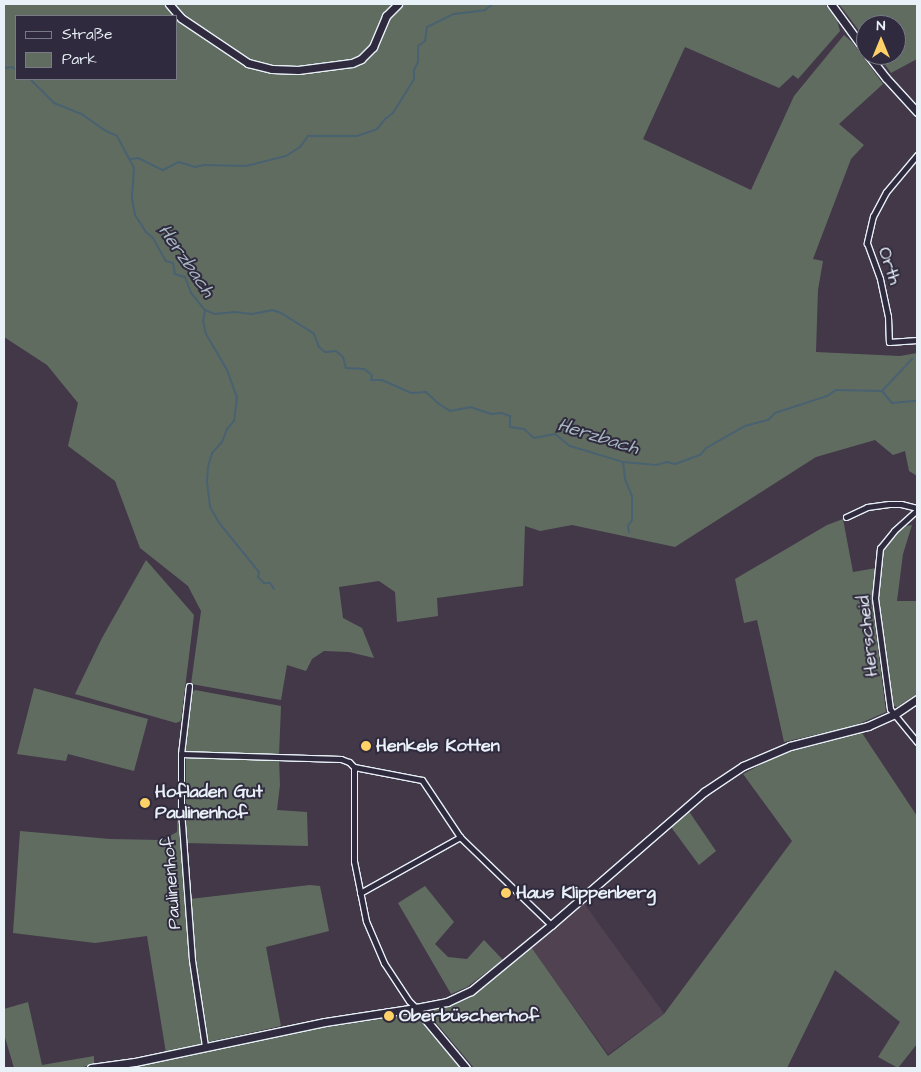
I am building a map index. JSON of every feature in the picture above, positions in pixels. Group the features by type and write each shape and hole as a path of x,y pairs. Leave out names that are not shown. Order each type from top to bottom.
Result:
{"street":[{"path":"169,4 188,23 248,63 272,69 298,70 352,63 361,59 373,47 386,16 398,4"},
{"path":"831,4 856,38"},
{"path":"876,65 917,112"},
{"name":"Orth","path":"917,155 886,192 873,216 867,243 880,279 888,316 889,342 917,340"},
{"name":"Herscheid","path":"846,517 867,507 889,504 901,504 917,509 894,531 880,548 876,606 890,709 895,714"},
{"name":"Paulinenhof","path":"189,686 181,754 181,810 192,960 206,1046"},
{"path":"91,1068 135,1062 324,1022 447,1002 471,991 552,925 704,792 743,766 790,746 855,731 895,714 917,699"},
{"path":"895,714 917,742"},
{"path":"181,754 341,759 349,762 354,767 422,780 460,837 552,925"},
{"path":"354,767 354,860 366,920 384,963 409,1001 466,1068"},
{"path":"360,893 460,837"}],"shaded area":[{"path":"583,902 664,1014 608,1054 527,943"}],"green space":[{"path":"4,4 825,4 837,20 840,31 798,79 793,75 779,88 685,47 643,139 751,190 794,96 844,35 856,47 856,65 869,65 883,84 839,124 864,145 851,159 813,259 823,261 818,290 816,352 900,356 917,353 917,476 909,471 905,451 893,455 875,440 816,457 675,547 572,525 540,531 525,526 523,586 437,598 438,616 397,622 395,592 379,581 339,587 343,618 362,628 374,658 349,652 324,651 312,659 306,671 287,665 281,700 191,684 201,611 188,586 140,548 115,481 68,446 78,403 47,365 4,337"},
{"path":"839,4 917,4 917,59 906,65 906,15 856,15 856,27"},
{"path":"885,65 906,65 891,73"},
{"path":"843,519 853,572 876,568 872,600 886,712 854,726 784,742 757,620 744,623 735,579 827,525"},
{"path":"912,525 903,554 897,601 917,601 917,694 897,707 892,705 878,600 883,550 888,540 906,526"},
{"path":"146,560 194,615 181,721 176,723 75,694 102,638"},
{"path":"34,688 148,719 134,771 68,754 66,761 17,754"},
{"path":"195,690 281,706 279,756 182,753 190,695"},
{"path":"862,733 917,816 917,1044 898,1068 878,1057 900,1022 835,970 787,1068 474,1068 427,1012 450,1006 470,994 531,947 608,1056 664,1014 792,841 743,774 781,754"},
{"path":"186,757 279,758 280,785 277,810 307,812 308,846 186,843"},
{"path":"178,793 189,959 202,1044 166,1053 147,936 95,943 13,933 20,831 110,839 162,840 177,832"},
{"path":"688,810 716,851 699,865 671,827"},
{"path":"310,885 320,886 329,931 266,947 281,1026 208,1042 194,958 190,899"},
{"path":"425,886 454,922 435,944 448,957 467,959 484,940 503,960 467,987 451,994 398,903"},
{"path":"28,1002 42,1065 94,1056 94,1064 80,1068 14,1068 4,1034 4,1009"},
{"path":"415,1014 461,1068 137,1068 137,1066 292,1032"}],"waterway":[{"path":"131,159 138,158 163,170 179,162 195,167 204,165 246,166 286,156 300,147 308,136 357,136 377,129 393,113 414,79 414,70 418,62 418,46 425,41 427,27 454,14 485,10 493,4"},
{"name":"Herzbach","path":"4,68 12,67 15,69"},
{"name":"Herzbach","path":"31,80 54,103 83,115 106,131 117,136 134,168 132,199 135,215 146,232 153,238 166,261 173,263 175,274 185,277 191,293 205,310 215,314 235,312 252,314 272,310 281,313 314,334 319,347 325,352 336,351 343,357 346,368 364,369 372,375 371,380 382,380 411,393 426,392 450,411 470,407 491,414 502,413 510,416 510,427 524,429 534,438 555,434 570,446 623,462 656,465 667,462 675,464 700,455 706,448 745,426 768,420 775,413 827,396 836,390 882,391 892,403 917,401"},
{"path":"205,310 203,321 206,334 227,370 237,397 234,421 227,429 222,442 212,453 208,467 207,482 210,507 220,524 259,572 258,577 264,583 270,583 274,589"},
{"path":"882,391 912,359"},
{"path":"623,462 625,479 632,496 632,520 628,526 629,532"}],"place":[{"name":"Henkels Kotten","path":"366,746"},
{"name":"Hofladen Gut Paulinenhof","path":"145,803"},
{"name":"Haus Klippenberg","path":"506,893"},
{"name":"Oberbüscherhof","path":"389,1016"}]}
